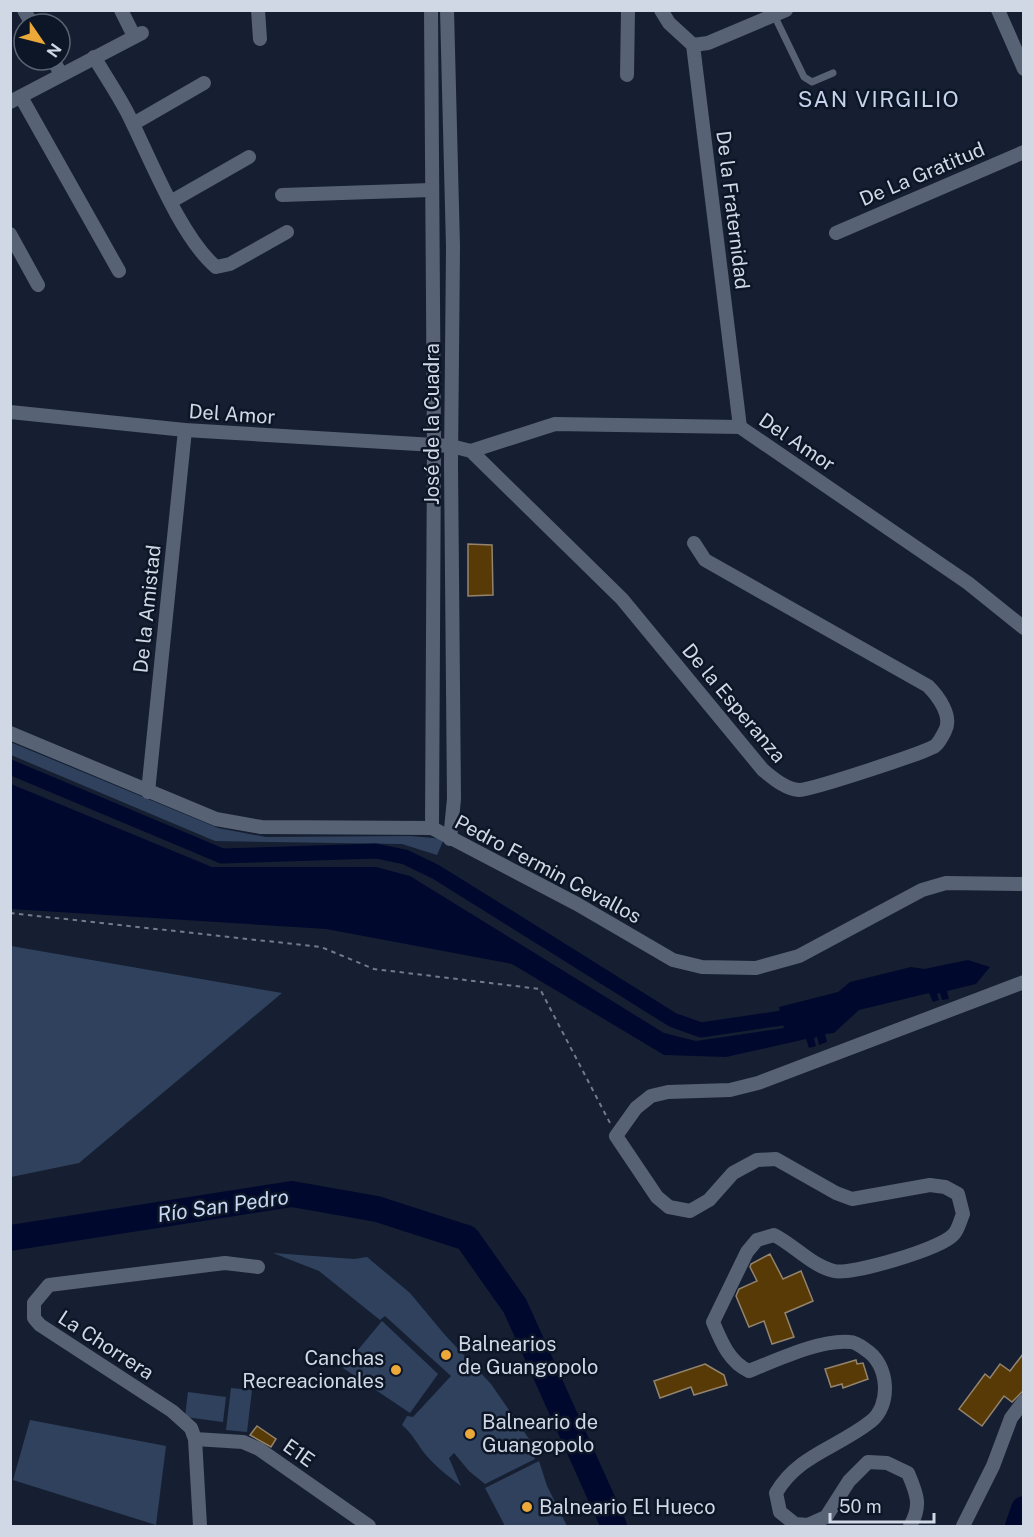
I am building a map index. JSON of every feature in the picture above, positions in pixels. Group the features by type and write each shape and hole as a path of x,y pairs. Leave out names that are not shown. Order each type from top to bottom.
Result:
{"street":[{"path":"119,271 16,100 138,34 121,10"},
{"path":"258,10 260,39"},
{"name":"José de la Cuadra","path":"431,10 434,446 432,828"},
{"name":"José de la Cuadra","path":"447,10 453,247 451,446 454,799 450,838"},
{"path":"627,10 627,75"},
{"path":"660,10 669,23 693,45 708,43 780,13"},
{"path":"998,10 1023,69"},
{"name":"De la Fraternidad","path":"693,45 740,427"},
{"path":"94,57 133,124 172,201 208,260 216,267 230,264 287,232"},
{"path":"431,69 447,68"},
{"path":"133,124 204,82"},
{"name":"De La Gratitud","path":"836,233 1023,152"},
{"path":"172,201 249,157"},
{"path":"282,195 431,190"},
{"path":"10,234 38,285"},
{"path":"432,248 453,247"},
{"name":"Del Amor","path":"10,412 185,430 451,446"},
{"name":"Del Amor","path":"471,451 555,424 740,427 968,583 1023,628"},
{"name":"De la Amistad","path":"148,792 185,430"},
{"path":"451,446 471,451"},
{"name":"De la Esperanza","path":"471,451 622,599 763,770 778,782 798,790 826,784 936,745 947,728 945,711 939,698 928,686 705,560 694,543"},
{"path":"432,634 452,633"},
{"name":"Pedro Fermin Cevallos","path":"10,733 216,819 261,827 432,828 576,904 673,960 702,967 756,968 799,956 922,890 946,883 1023,884"},
{"path":"910,1527 916,1517 919,1499 908,1473 887,1463 868,1462 849,1481 826,1517 808,1525 795,1524 780,1512 776,1493 784,1479 803,1461 872,1421 884,1399 885,1374 872,1353 853,1342 832,1343 749,1371 738,1366 723,1346 713,1322 747,1252 757,1240 774,1234 832,1271 847,1273 912,1254 953,1236 963,1215 958,1194 945,1187 930,1185 852,1199 836,1193 777,1159 757,1161 733,1173 709,1200 690,1211 669,1207 657,1197 616,1136 636,1108 651,1096 668,1092 730,1090 758,1083 1023,982"},
{"name":"La Chorrera","path":"195,1439 191,1428 172,1410 40,1325 34,1318 34,1303 49,1285 225,1263 258,1267"},
{"path":"963,1527 993,1466 1011,1418 1023,1401"},
{"path":"195,1439 200,1527"},
{"name":"E1E","path":"195,1439 243,1442 259,1449 369,1527"}],"lane":[{"path":"780,13 804,77 812,82 833,73"}],"path":[{"path":"10,913 321,947 374,969 540,989 616,1136"}],"shaded area":[{"path":"10,742 218,828 266,837 411,836 444,839 437,855 402,844 215,841 11,755"},
{"path":"11,784 212,867 376,867 410,876 664,1033 696,1041 784,1028 779,1007 838,992 850,982 911,967 924,969 968,960 990,967 976,984 947,991 949,999 942,1000 940,993 937,994 939,1000 933,1002 929,993 859,1010 834,1033 825,1034 827,1042 819,1045 817,1037 814,1038 816,1046 809,1048 806,1039 726,1057 664,1055 512,964 326,929 11,909"},
{"path":"11,946 282,993 79,1163 11,1177"},
{"name":"Balnearios de Guangopolo","path":"273,1253 354,1259 367,1257 410,1293 491,1384 529,1439 535,1459 485,1484 469,1471 454,1453 449,1458 461,1486 451,1479 429,1459 402,1425 407,1416 413,1417 451,1376 385,1316 380,1320 319,1271"},
{"path":"382,1321 438,1374 410,1413 343,1368"},
{"path":"231,1388 252,1390 247,1432 226,1430"},
{"path":"188,1392 226,1397 223,1422 185,1417"},
{"path":"30,1420 166,1446 156,1525 13,1480"},
{"name":"Balneario El Hueco","path":"539,1461 547,1486 567,1526 505,1526 485,1488"}],"building":[{"path":"468,544 492,545 493,595 468,596"},
{"path":"770,1254 783,1279 801,1271 813,1301 785,1313 794,1337 772,1344 764,1321 749,1327 736,1296 739,1289 757,1281 750,1267 751,1264"},
{"path":"1023,1354 1023,1391 1012,1402 1004,1396 982,1426 959,1409 985,1374 990,1378 1000,1364 1010,1371"},
{"path":"856,1360 857,1364 863,1363 868,1379 843,1388 842,1384 831,1387 825,1369"},
{"path":"705,1364 724,1375 727,1385 694,1395 691,1387 660,1398 654,1381"},
{"path":"257,1426 276,1439 271,1447 250,1435"}],"waterway":[{"path":"10,767 222,856 376,851 405,857 436,872 673,1020 701,1030 782,1018"},
{"name":"Río San Pedro","path":"10,1238 292,1194 377,1209 467,1238 515,1306 614,1526"},
{"name":"Río San Pedro","path":"1018,1526 1024,1509"}],"place":[{"name":"Balnearios de Guangopolo","path":"446,1355"},
{"name":"Canchas Recreacionales","path":"396,1370"},
{"name":"Balneario de Guangopolo","path":"470,1434"},
{"name":"Balneario El Hueco","path":"527,1507"}],"district":[{"name":"SAN VIRGILIO","path":"879,99"}]}
